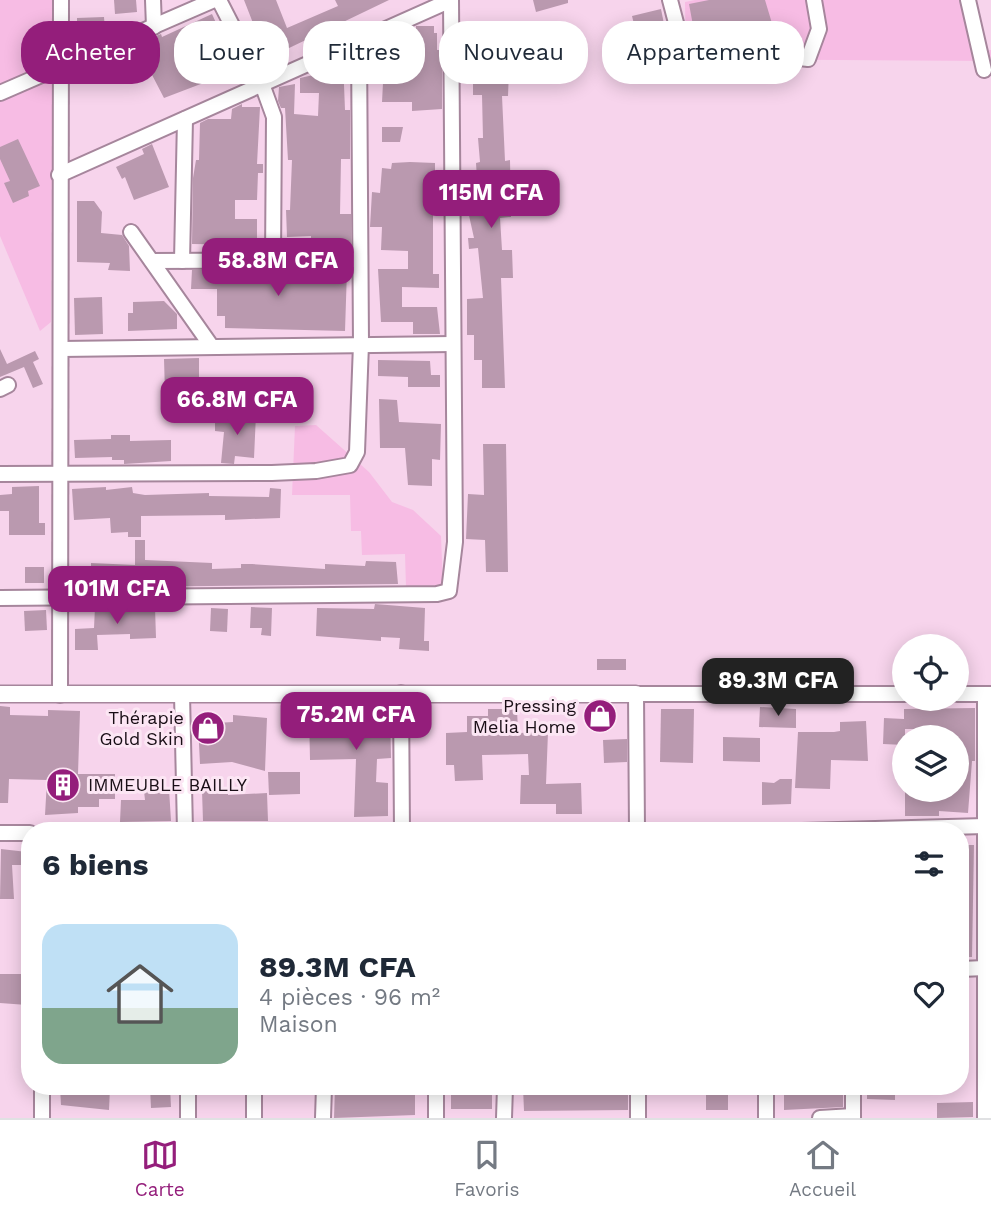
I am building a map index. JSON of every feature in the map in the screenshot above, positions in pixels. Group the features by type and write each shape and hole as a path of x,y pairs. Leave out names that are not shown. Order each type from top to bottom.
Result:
{"street":[{"path":"61,0 61,21"},
{"path":"153,0 153,21"},
{"path":"160,24 214,0"},
{"path":"219,0 262,85 275,125 273,261"},
{"path":"0,598 446,593 451,585 455,542 451,0 405,21"},
{"path":"670,0 680,38 688,45 808,58 819,29 814,0"},
{"path":"968,0 984,70"},
{"path":"60,175 303,67"},
{"path":"0,93 22,84"},
{"path":"60,84 60,695"},
{"path":"0,474 316,471 350,465 357,452 361,344 359,84"},
{"path":"182,261 185,119"},
{"path":"131,232 212,347"},
{"path":"152,261 360,260"},
{"path":"61,349 453,344"},
{"path":"401,693 402,822"},
{"path":"0,694 892,694"},
{"path":"182,694 185,822"},
{"path":"636,694 637,822"},
{"path":"969,694 988,694 985,1118"},
{"path":"969,826 985,826"},
{"path":"0,833 21,833"},
{"path":"969,969 985,968"},
{"path":"41,1095 42,1118"},
{"path":"188,1095 188,1118"},
{"path":"254,1095 254,1118"},
{"path":"323,1118 324,1095"},
{"path":"436,1095 436,1118"},
{"path":"504,1118 505,1095"},
{"path":"638,1095 638,1118"},
{"path":"766,1095 766,1118"},
{"path":"820,1118 853,1117 853,1095"}],"shaded area":[{"path":"0,0 53,0 53,21 21,21 21,84 52,84 51,322 40,331 0,236"},
{"path":"964,0 976,51 991,50 991,61 804,60 804,21 685,21 685,2"},
{"path":"316,425 369,472 392,502 413,510 441,536 443,586 406,587 405,554 362,555 361,531 351,531 350,495 292,495 295,426"}],"building":[{"path":"114,0 136,0 137,12 115,14"},
{"path":"244,0 276,0 284,21 252,21"},
{"path":"335,0 389,0 345,21 303,21 338,6"},
{"path":"533,0 568,0 568,3 536,12"},
{"path":"709,0 765,0 771,21 692,21 689,4"},
{"path":"661,9 663,21 633,21 632,16"},
{"path":"212,14 215,21 197,21"},
{"path":"104,17 104,21 77,21 77,18"},
{"path":"303,21 303,41 289,48 289,27"},
{"path":"425,26 434,26 439,50 442,109 412,111 412,102 382,102 383,84 425,84"},
{"path":"174,31 174,84 201,84 164,98 157,84 160,84 160,34 162,37"},
{"path":"303,77 303,84 344,84 345,110 350,110 350,159 341,159 340,214 351,214 351,244 332,243 332,239 311,239 311,236 287,237 286,210 290,210 292,160 288,160 285,108 281,108 278,101 279,87 295,84 294,114 318,116 319,93 300,93 300,78"},
{"path":"473,84 508,84 508,96 502,96 505,161 510,160 511,217 500,218 502,250 512,250 513,278 501,278 505,388 482,388 482,360 474,360 474,335 467,335 467,299 483,298 478,248 469,249 468,238 474,238 468,211 479,210 476,163 480,162 478,138 483,138 482,95 473,95"},
{"path":"242,104 242,107 260,107 257,164 263,164 263,173 258,173 257,200 235,200 235,219 257,219 257,245 192,244 193,178 196,160 199,160 200,123 208,119 231,119 232,109"},
{"path":"382,127 403,127 400,142 382,142"},
{"path":"18,139 40,186 28,191 29,196 13,203 4,183 10,181 0,159 0,147"},
{"path":"152,144 169,187 134,200 125,177 122,179 116,167 144,154 142,149"},
{"path":"392,163 435,163 435,179 441,179 440,192 433,192 433,274 439,274 439,288 402,287 402,307 437,307 440,334 413,334 413,322 381,322 378,269 408,269 408,251 381,250 382,227 370,227 372,192 380,193 382,168 391,169"},
{"path":"77,201 94,201 102,212 101,233 122,235 129,246 130,271 108,270 110,263 77,262"},
{"path":"192,270 347,270 345,331 225,328 225,316 217,316 217,289 191,289"},
{"path":"102,297 103,334 75,335 74,298"},
{"path":"164,301 177,314 177,329 128,331 128,313 133,313 133,302"},
{"path":"0,349 7,364 35,351 39,359 33,362 43,384 33,388 24,367 0,377"},
{"path":"199,358 199,382 185,383 186,392 165,393 164,359"},
{"path":"378,360 430,361 431,375 440,375 440,387 408,387 408,377 378,376"},
{"path":"379,399 397,400 399,422 441,424 440,460 432,459 432,486 408,485 405,448 380,448"},
{"path":"237,413 256,414 254,458 235,456 234,464 221,463 224,432 215,431 215,418 237,418"},
{"path":"111,435 130,435 130,441 171,440 171,461 124,464 124,460 112,460 112,457 75,458 74,440 111,439"},
{"path":"483,444 506,444 508,572 486,572 485,540 466,539 468,494 484,495"},
{"path":"39,486 39,523 45,523 45,535 9,535 9,511 0,511 0,495 12,494 12,487"},
{"path":"106,487 106,490 132,487 133,493 145,495 209,493 209,496 269,497 270,488 281,489 280,518 225,520 225,515 141,516 141,537 128,537 128,532 111,533 110,518 74,520 72,489"},
{"path":"135,540 145,540 145,560 212,563 212,569 241,568 241,564 252,564 325,569 325,564 365,566 366,561 396,562 398,584 117,587 117,580 91,581 91,563 135,565"},
{"path":"25,567 44,567 44,583 25,583"},
{"path":"375,604 425,608 424,641 429,641 429,651 399,649 400,638 381,637 381,641 316,636 317,608 374,609"},
{"path":"95,607 106,607 106,611 155,607 156,638 130,639 130,634 97,635 98,650 75,650 75,629 94,628"},
{"path":"251,607 272,608 271,636 261,635 262,628 250,628"},
{"path":"211,608 228,609 227,632 210,631"},
{"path":"46,610 47,630 25,631 24,611"},
{"path":"597,659 626,659 626,670 597,670"},
{"path":"0,706 10,707 10,715 48,716 48,710 80,711 78,774 115,774 115,799 99,799 99,807 78,807 78,813 45,815 47,780 9,779 8,803 0,803"},
{"path":"760,707 796,709 796,728 759,727"},
{"path":"969,708 975,708 975,761 972,761 969,800 969,725 892,725 892,744 883,744 884,718 904,719 904,711 969,711"},
{"path":"488,709 517,709 518,733 548,732 546,784 581,783 582,814 556,814 556,804 520,804 521,775 529,775 528,754 482,755 483,780 455,781 454,765 446,765 446,733 467,732 467,716 488,716"},
{"path":"661,709 694,709 693,763 660,762"},
{"path":"390,711 391,758 377,759 376,782 388,783 388,816 354,817 356,759 310,760 309,712"},
{"path":"233,715 267,718 265,771 232,762 200,764 198,724 233,722"},
{"path":"866,721 868,761 831,760 830,789 795,788 798,732 834,732 840,731 840,722"},
{"path":"723,737 760,738 760,762 723,761"},
{"path":"627,739 627,762 604,763 603,740"},
{"path":"268,772 300,772 300,794 269,795"},
{"path":"780,779 792,779 791,804 762,805 762,782 774,783"},
{"path":"228,787 228,795 267,793 268,821 203,821 202,791"},
{"path":"169,789 171,821 120,822 121,800 145,800 144,791"},
{"path":"905,802 969,802 968,813 939,811 939,816 905,816"},
{"path":"969,845 974,845 972,957 969,957"},
{"path":"1,849 21,851 21,865 12,865 14,899 0,899"},
{"path":"0,974 21,974 21,1005 0,1003"},
{"path":"60,1095 110,1095 109,1110 61,1105"},
{"path":"150,1095 170,1095 171,1107 151,1108"},
{"path":"335,1095 415,1095 415,1115 334,1118"},
{"path":"451,1095 492,1095 492,1109 451,1109"},
{"path":"523,1095 628,1095 628,1110 524,1111"},
{"path":"706,1095 728,1095 728,1110 706,1110"},
{"path":"784,1095 843,1095 843,1107 784,1110"},
{"path":"867,1095 895,1095 895,1100 867,1099"},
{"path":"973,1102 973,1117 937,1118 937,1103"}],"place":[{"name":"Pressing Melia Home","path":"600,716"},
{"name":"Thérapie Gold Skin","path":"208,728"},
{"name":"IMMEUBLE BAILLY","path":"63,785"}]}
